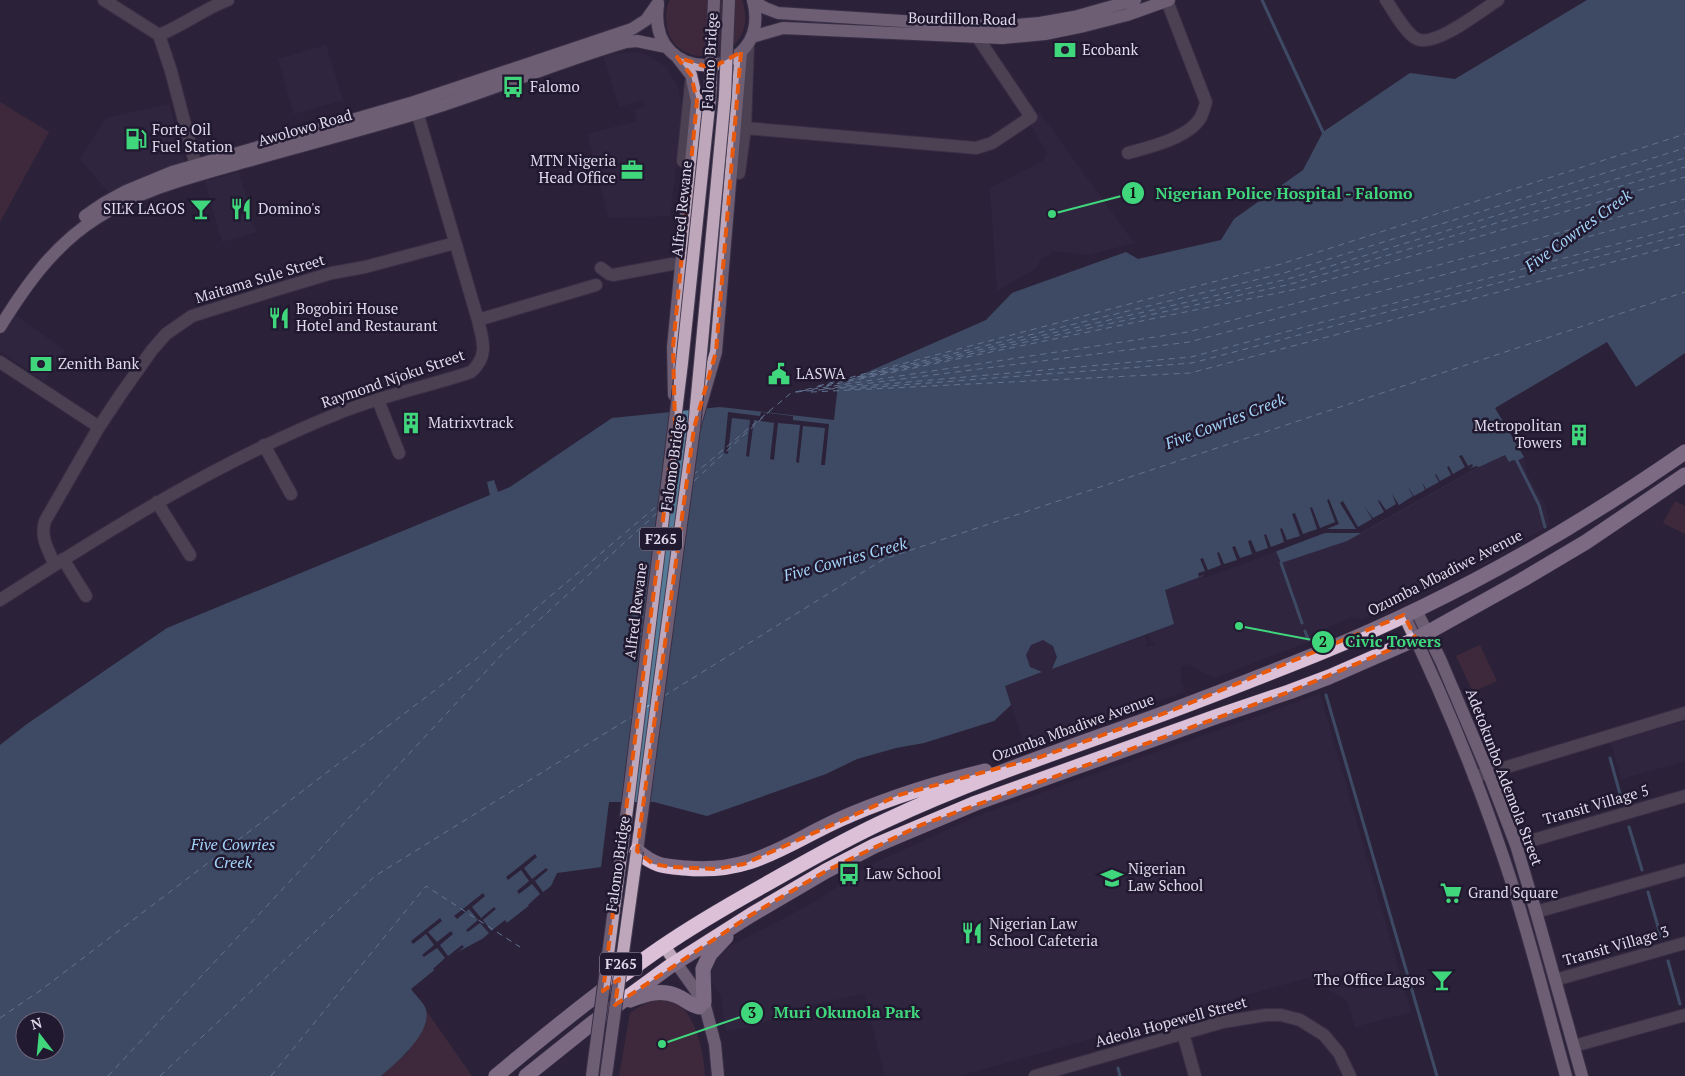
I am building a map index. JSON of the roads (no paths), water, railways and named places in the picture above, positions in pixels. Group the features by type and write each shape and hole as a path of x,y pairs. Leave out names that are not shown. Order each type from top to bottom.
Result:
{"highway":[{"name":"Ozumba Mbadiwe Avenue","path":"496,1076 574,1011 660,948 723,909 827,850 931,800 1040,757 1168,712 1320,653 1410,613 1510,563 1614,500 1685,452"},
{"path":"526,1076 613,1007 672,964 826,871 874,846 921,825 1004,793 1329,677 1422,636 1586,542 1685,475"},
{"path":"637,852 653,864 695,869 727,868 763,858 850,815 899,796 957,777 1040,757"},
{"path":"613,1007 646,994 658,992 669,993 692,1005 703,1008 702,978 706,961 719,943 751,916"}],"main road":[{"name":"Alfred Rewane","path":"592,1076 675,425 710,97 714,0"},
{"name":"Falomo Bridge","path":"606,1076 694,428 725,96 729,0"},
{"path":"694,428 716,352 736,103 747,44 755,25 756,13 753,0"},
{"name":"Bourdillon Road","path":"753,0 765,8 778,13 978,32 1002,38 1045,34 1120,17 1168,0"},
{"name":"Bourdillon Road","path":"677,57 690,64 717,65 730,60 747,44 769,31 783,28 978,32 1074,17 1135,0"},
{"path":"659,2 656,18 659,34 666,47 677,57 691,75 697,101 673,347 675,425"},
{"name":"Awolowo Road","path":"415,108 632,29 646,20 659,2"},
{"name":"Awolowo Road","path":"0,327 17,298 37,271 54,252 75,234 120,204 197,170 415,108 626,42 638,41 666,47"},
{"name":"Awolowo Road","path":"0,310 20,281 46,251 82,219 104,203 126,191 172,172 197,170"},
{"name":"Adetokunbo Ademola Street","path":"1410,613 1422,636 1474,776 1515,895 1566,1076"},
{"name":"Adetokunbo Ademola Street","path":"1422,636 1442,661 1516,845 1582,1076"},
{"path":"660,948 703,1008 715,1044 718,1076"}],"street":[{"path":"104,0 159,35 171,71 197,170"},
{"path":"159,35 174,29 211,6 228,0"},
{"path":"1128,153 1170,140 1190,129 1201,117 1206,102 1168,0"},
{"path":"1386,0 1410,33 1417,39 1426,41 1445,35 1498,0"},
{"path":"745,128 976,148 992,143 1031,117 978,32"},
{"path":"739,173 745,128 747,44"},
{"path":"683,161 691,75"},
{"name":"Raymond Njoku Street","path":"0,600 157,502 264,445 346,410 471,372 481,361 483,350 478,320 415,108"},
{"name":"Maitama Sule Street","path":"86,596 46,544 42,530 54,504 99,427 152,350 166,334 192,316 323,276 455,243"},
{"path":"601,268 613,275 672,264"},
{"path":"478,320 596,285"},
{"path":"0,362 99,427"},
{"path":"378,400 399,453"},
{"path":"264,445 291,494"},
{"path":"157,502 190,555"},
{"path":"1474,776 1685,713"},
{"name":"Transit Village 5","path":"1516,845 1685,796"},
{"path":"1536,912 1685,870"},
{"name":"Transit Village 3","path":"1555,980 1685,943"},
{"name":"Adeola Hopewell Street","path":"1040,1075 1236,1019 1281,1015 1300,1020 1324,1035 1338,1053 1350,1076"},
{"path":"1574,1046 1685,1015"},
{"path":"1182,1033 1195,1076"}],"water":[{"name":"Five Cowries Creek","path":"1587,0 1685,0 1685,353 1636,387 1607,342 1495,408 1524,457 1517,461 1509,462 1505,455 1479,467 1347,541 1281,563 1275,549 1165,590 1174,624 1052,669 1057,657 1053,646 1043,640 1031,645 1026,655 1030,667 1042,672 1005,686 1011,705 994,721 924,743 896,748 857,759 826,774 707,816 654,802 609,802 601,867 557,873 549,890 495,932 454,954 411,989 425,1007 427,1016 424,1026 412,1046 381,1076 0,1076 0,745 27,724 167,628 490,495 487,482 494,480 498,492 510,487 612,418 720,407 834,420 838,385 986,320 1012,293 1126,252 1138,259 1221,240 1234,219 1303,170 1323,132 1410,73 1455,79"}],"waterway":[{"path":"1262,0 1323,132"},
{"path":"1517,461 1539,505 1545,527"},
{"path":"1281,563 1302,623"},
{"path":"1305,631 1308,639"},
{"path":"1326,695 1437,1076"},
{"path":"1610,758 1622,801"},
{"path":"1629,827 1642,870"},
{"path":"1648,892 1661,937"},
{"path":"1668,961 1680,1004"},
{"path":"1118,1068 1120,1076"}],"place":[{"name":"Ecobank","path":"1065,50"},
{"name":"Falomo","path":"513,87"},
{"name":"Forte Oil Fuel Station","path":"136,139"},
{"name":"MTN Nigeria Head Office","path":"632,170"},
{"name":"SILK LAGOS","path":"201,209"},
{"name":"Domino's","path":"241,209"},
{"name":"Nigerian Police Hospital - Falomo","path":"1052,214"},
{"name":"Bogobiri House Hotel and Restaurant","path":"279,318"},
{"name":"Zenith Bank","path":"41,364"},
{"name":"LASWA","path":"779,374"},
{"name":"Matrixvtrack","path":"411,423"},
{"name":"Metropolitan Towers","path":"1579,435"},
{"name":"Civic Towers","path":"1239,626"},
{"name":"Law School","path":"849,874"},
{"name":"Nigerian Law School","path":"1112,878"},
{"name":"Grand Square","path":"1451,893"},
{"name":"Nigerian Law School Cafeteria","path":"972,933"},
{"name":"The Office Lagos","path":"1442,980"},
{"name":"Muri Okunola Park","path":"662,1044"}]}
